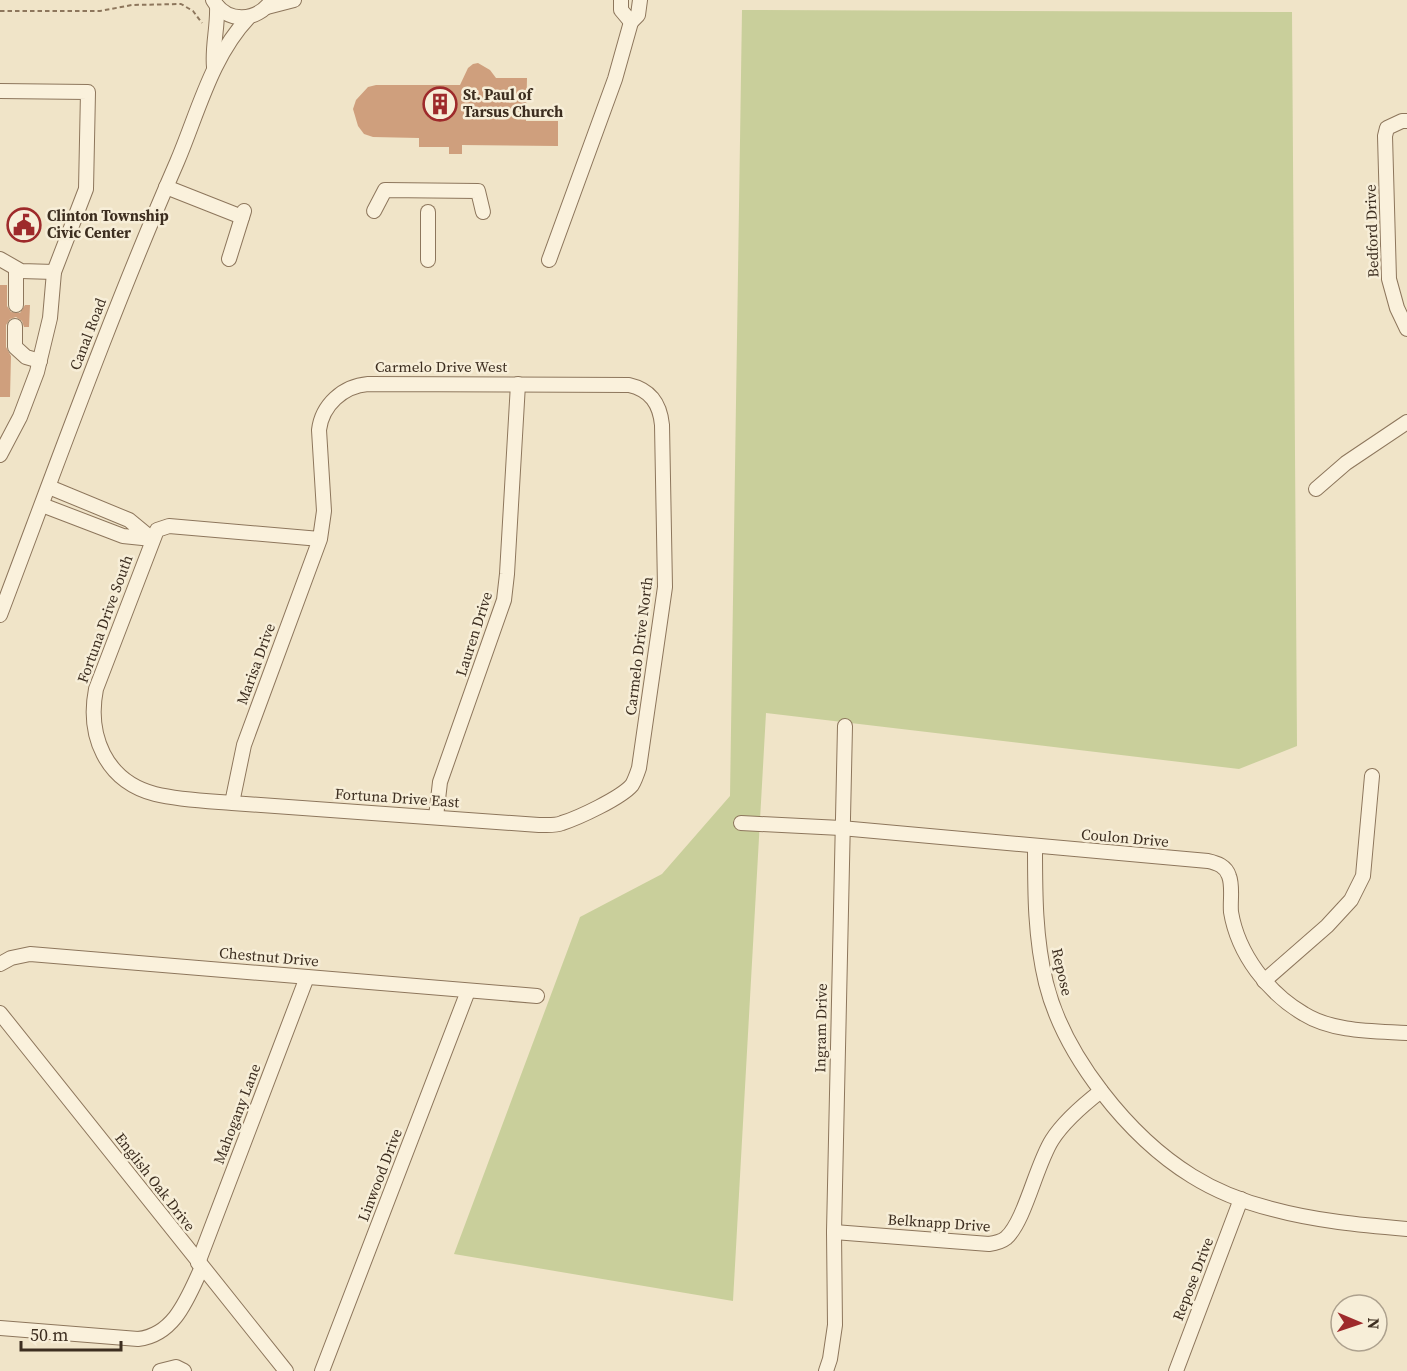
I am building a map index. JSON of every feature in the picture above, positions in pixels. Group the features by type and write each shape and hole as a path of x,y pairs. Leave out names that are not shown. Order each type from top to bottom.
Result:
{"street":[{"path":"215,3 226,14 237,18 249,17 262,12 269,4 294,0"},
{"path":"621,0 621,9 631,22"},
{"path":"549,260 615,79 631,22 638,15 640,0"},
{"name":"Canal Road","path":"214,67 212,50 218,20 215,3"},
{"name":"Canal Road","path":"1,610 5,589 42,505 128,276 214,67 225,53 238,29 249,17"},
{"path":"0,91 88,92 86,189 54,272 50,318 40,361 20,417 0,455"},
{"name":"Bedford Drive","path":"1407,121 1387,128 1389,279 1397,308 1407,329"},
{"path":"166,187 243,214 230,259"},
{"path":"374,211 385,190 478,191 483,212"},
{"path":"428,212 428,260"},
{"path":"0,260 21,271 54,272"},
{"path":"16,269 16,305"},
{"path":"15,326 15,346 26,357 40,361"},
{"name":"Carmelo Drive West","path":"320,539 324,511 320,423 327,407 340,395 354,387 368,384 629,385 643,390 655,401"},
{"name":"Lauren Drive","path":"436,817 440,782 504,600 518,384"},
{"name":"Carmelo Drive North","path":"601,806 632,785 639,768 658,648 665,577 662,425 659,408 655,401"},
{"path":"1316,489 1346,463 1407,422"},
{"path":"49,487 129,520 152,539"},
{"path":"42,505 123,536 152,539"},
{"path":"152,539 157,530 169,526 320,539"},
{"name":"Fortuna Drive South","path":"152,539 96,689 93,722 100,749 120,775 141,789 187,799"},
{"name":"Marisa Drive","path":"232,803 244,745 320,539"},
{"name":"Ingram Drive","path":"826,1371 834,1332 834,1232 845,726"},
{"path":"1264,981 1327,926 1352,900 1363,876 1372,776"},
{"name":"Fortuna Drive East","path":"187,799 554,825 601,806"},
{"name":"Coulon Drive","path":"741,823 842,828 1208,861 1219,864 1230,877 1232,914 1238,939 1250,962 1264,981 1286,1002 1304,1015 1319,1021 1368,1030 1407,1033"},
{"name":"Repose","path":"1035,847 1037,937 1046,984 1061,1026 1082,1064 1101,1091 1137,1132 1170,1161 1192,1176 1241,1199 1270,1209 1314,1219 1407,1228"},
{"name":"Chestnut Drive","path":"0,964 11,958 30,954 537,996"},
{"name":"Mahogany Lane","path":"0,1328 138,1339 164,1331 172,1323 200,1265 307,977"},
{"name":"Linwood Drive","path":"322,1371 468,991"},
{"name":"English Oak Drive","path":"0,1013 286,1371"},
{"name":"Belknapp Drive","path":"834,1232 989,1244 1004,1240 1012,1232 1019,1219 1051,1141 1084,1104 1101,1091"},
{"name":"Repose Drive","path":"1176,1371 1241,1199"},
{"path":"164,1369 176,1367 184,1371"}],"path":[{"path":"0,11 100,11 132,5 181,4 188,6 207,26"}],"green space":[{"path":"742,10 1292,12 1297,746 1239,769 766,713 733,1301 454,1254 580,917 662,874 730,796"}],"building":[{"name":"St. Paul of Tarsus Church","path":"478,63 490,70 496,78 527,78 526,121 558,121 558,146 462,145 462,154 449,154 449,147 419,147 419,138 373,137 364,134 358,126 353,109 356,100 368,87 376,85 460,85 468,68"},
{"path":"0,285 7,285 7,306 11,312 20,313 25,305 30,305 29,327 24,327 22,321 16,317 10,319 6,325 6,347 11,356 10,397 0,397"}],"place":[{"name":"St. Paul of Tarsus Church","path":"440,104"},
{"name":"Clinton Township Civic Center","path":"24,225"}]}
